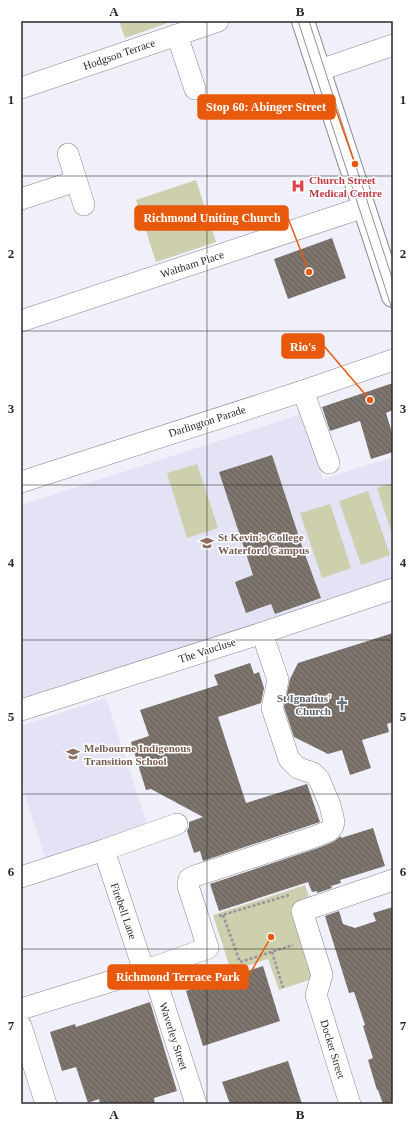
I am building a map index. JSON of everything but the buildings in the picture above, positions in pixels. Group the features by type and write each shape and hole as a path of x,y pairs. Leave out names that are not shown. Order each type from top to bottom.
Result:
{"main road":[{"path":"303,21 393,296"}],"street":[{"name":"Hodgson Terrace","path":"21,88 179,30 218,21"},
{"path":"179,30 195,89"},
{"path":"320,70 393,46"},
{"path":"68,154 84,205"},
{"path":"21,199 76,181"},
{"name":"Waltham Place","path":"21,321 364,207"},
{"name":"Darlington Parade","path":"21,482 393,360"},
{"path":"302,391 329,463"},
{"name":"The Vaucluse","path":"21,710 262,633 393,589"},
{"path":"21,1009 148,969 208,948 188,886 188,881 192,877 314,837 329,831 333,826 334,822 330,805 319,778 313,773 298,768 289,759 272,708 278,680 262,633"},
{"path":"21,876 104,850 177,824"},
{"name":"Firebell Lane","path":"104,850 148,969"},
{"path":"311,939 302,911 393,880"},
{"name":"Docker Street","path":"311,939 322,975 316,995 350,1104"},
{"name":"Waverley Street","path":"148,969 196,1104"},
{"path":"21,1026 46,1104"}],"path":[{"path":"199,922 297,892 310,908"},
{"path":"223,914 240,962 311,939"},
{"path":"272,952 283,988"}],"shaded area":[{"name":"St Kevin's College Waterford Campus","path":"301,414 323,479 393,457 393,581 21,702 21,505"},
{"name":"Melbourne Indigenous Transition School","path":"106,698 149,830 47,863 21,783 21,726"}],"green space":[{"path":"119,21 173,21 125,38"},
{"path":"196,180 216,242 156,262 136,200"},
{"path":"197,464 218,528 187,538 167,473"},
{"path":"393,483 393,537 377,488"},
{"path":"368,491 390,555 361,565 339,501"},
{"path":"330,504 351,568 322,578 300,513"},
{"path":"305,885 333,972 279,990 268,959 231,971 213,915"}],"tram line":[{"path":"298,21 393,312"},
{"path":"309,21 393,281"}],"place":[{"name":"Stop 60: Abinger Street","path":"355,164"},
{"name":"Church Street Medical Centre","path":"298,186"},
{"name":"Richmond Uniting Church","path":"309,272"},
{"name":"Rio's","path":"370,400"},
{"name":"St Kevin's College Waterford Campus","path":"207,543"},
{"name":"St Ignatius' Church","path":"342,704"},
{"name":"Melbourne Indigenous Transition School","path":"73,754"},
{"name":"Richmond Terrace Park","path":"271,937"}]}
